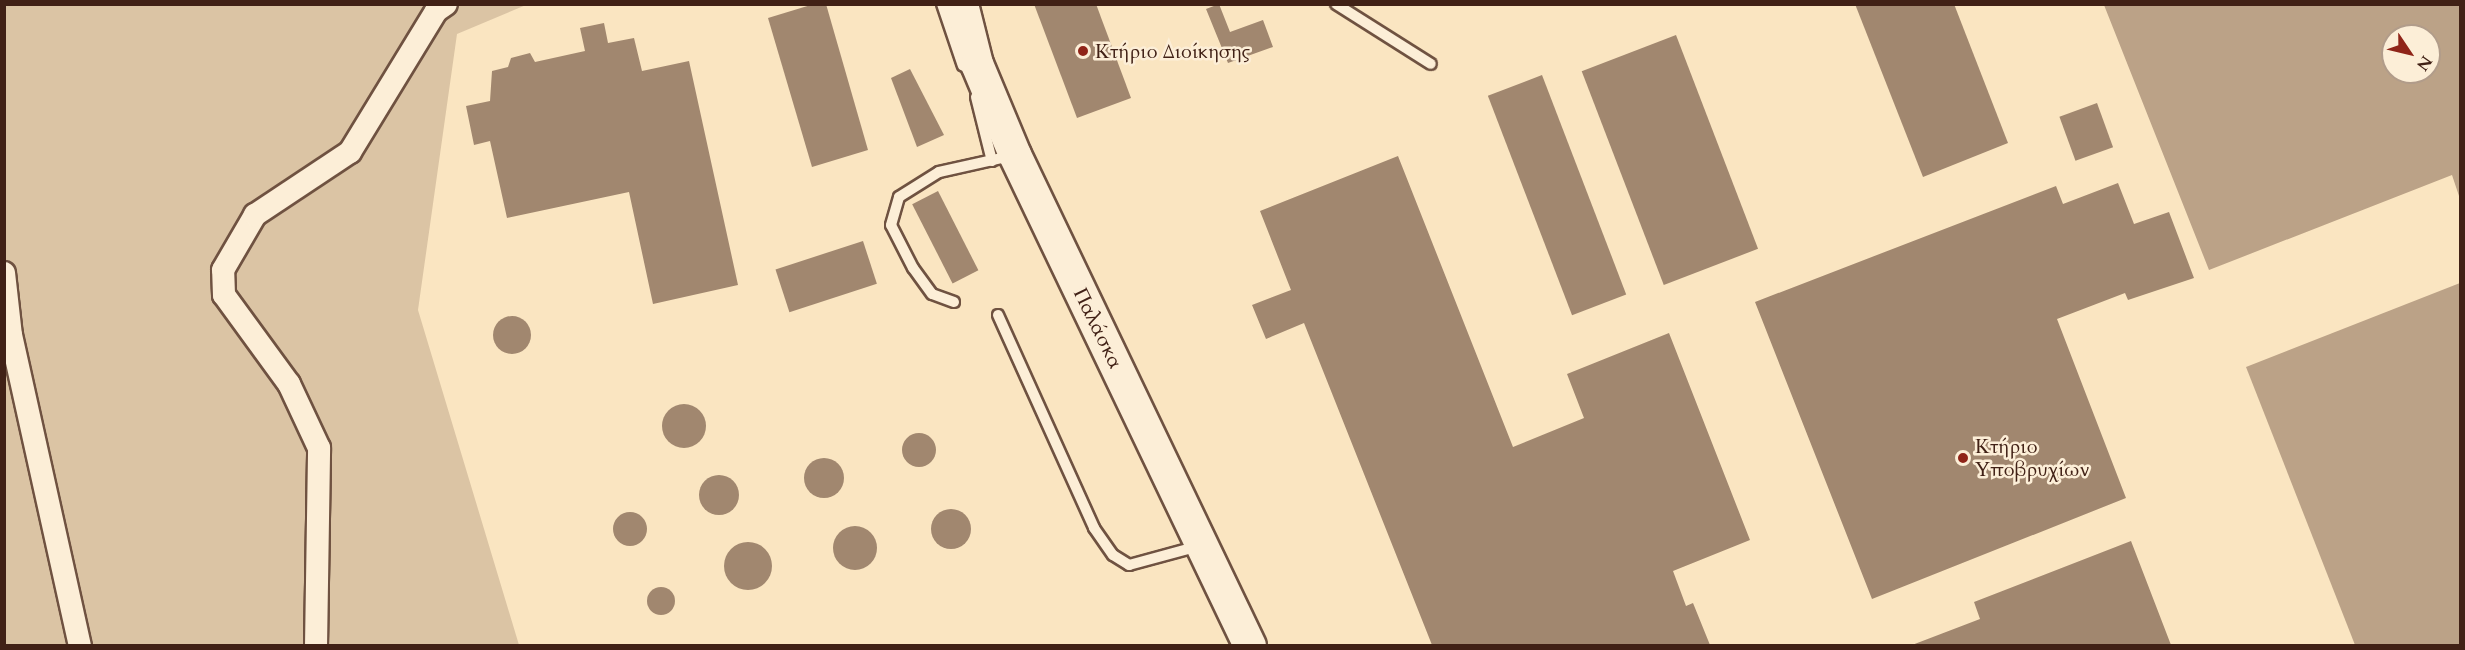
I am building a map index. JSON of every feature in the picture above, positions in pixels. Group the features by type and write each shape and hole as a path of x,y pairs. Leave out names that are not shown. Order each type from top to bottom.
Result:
{"street":[{"path":"316,645 319,448 289,384 224,295 223,270 255,215 350,152 436,11 446,4"},
{"name":"Παλάσκα","path":"962,4 1003,158 1202,545 1250,645"},
{"path":"4,273 11,335 80,645"}],"lane":[{"path":"942,4 970,83 1003,158 939,172 899,197 891,225 932,294 954,302"},
{"path":"1335,4 1431,64"},
{"path":"998,315 1095,528 1113,555 1129,566 1202,545"}],"shaded area":[{"path":"4,5 526,5 457,34 418,310 519,645 5,645"},
{"path":"2104,5 2460,5 2460,199 2452,175 2209,270"},
{"path":"2460,283 2460,645 2355,645 2246,367"}],"building":[{"path":"814,4 826,4 868,150 812,167 768,18"},
{"name":"Κτήριο Διοίκησης","path":"1034,4 1096,4 1131,98 1077,118"},
{"path":"1219,4 1230,32 1263,20 1273,47 1228,63 1206,9"},
{"path":"1855,4 1954,4 2008,143 1923,177"},
{"path":"604,23 608,43 634,38 642,71 689,61 738,285 653,304 629,192 507,218 490,141 474,145 466,106 490,101 492,71 508,67 511,58 530,53 535,62 585,51 580,28"},
{"path":"1676,35 1758,249 1664,285 1582,71"},
{"path":"910,69 944,135 917,147 891,78"},
{"path":"1542,75 1626,294 1572,315 1488,96"},
{"path":"2097,103 2113,147 2075,161 2059,117"},
{"path":"1398,156 1513,447 1584,418 1567,374 1669,333 1750,540 1673,571 1686,606 1693,603 1710,645 1432,645 1304,323 1266,339 1252,305 1291,290 1260,211"},
{"path":"2118,183 2134,224 2169,212 2194,278 2128,300 2125,293 2057,319 2126,498 1872,599 1755,302 2056,186 2063,204"},
{"path":"938,191 978,270 953,283 912,204"},
{"path":"863,241 877,284 789,312 776,269"},
{"path":"512,316 519,317 525,322 530,328 530,342 525,348 519,353 512,354 505,353 499,348 494,342 493,335 494,328 499,322 505,317"},
{"path":"684,404 693,405 700,410 705,417 705,435 700,442 693,447 684,448 675,447 668,442 663,435 662,426 663,417 668,410 675,405"},
{"path":"919,433 931,438 936,450 931,462 919,467 907,462 902,450 907,438"},
{"path":"824,458 838,464 844,478 838,492 824,498 810,492 804,478 810,464"},
{"path":"719,475 733,481 739,495 733,509 719,515 705,509 699,495 705,481"},
{"path":"951,509 965,515 971,529 965,543 951,549 937,543 931,529 937,515"},
{"path":"630,512 642,517 647,529 642,541 630,546 618,541 613,529 618,517"},
{"path":"855,526 864,527 871,532 876,539 876,557 871,564 864,569 855,570 846,569 839,564 834,557 833,548 834,539 839,532 846,527"},
{"path":"2131,541 2171,645 1912,645 1980,619 1974,602"},
{"path":"743,542 753,542 768,552 772,566 771,575 762,586 753,590 743,590 728,580 724,571 724,561 734,546"},
{"path":"661,587 671,591 675,601 671,611 661,615 651,611 647,601 651,591"}],"place":[{"name":"Κτήριο Διοίκησης","path":"1083,51"},
{"name":"Κτήριο Υποβρυχίων","path":"1963,458"}]}
